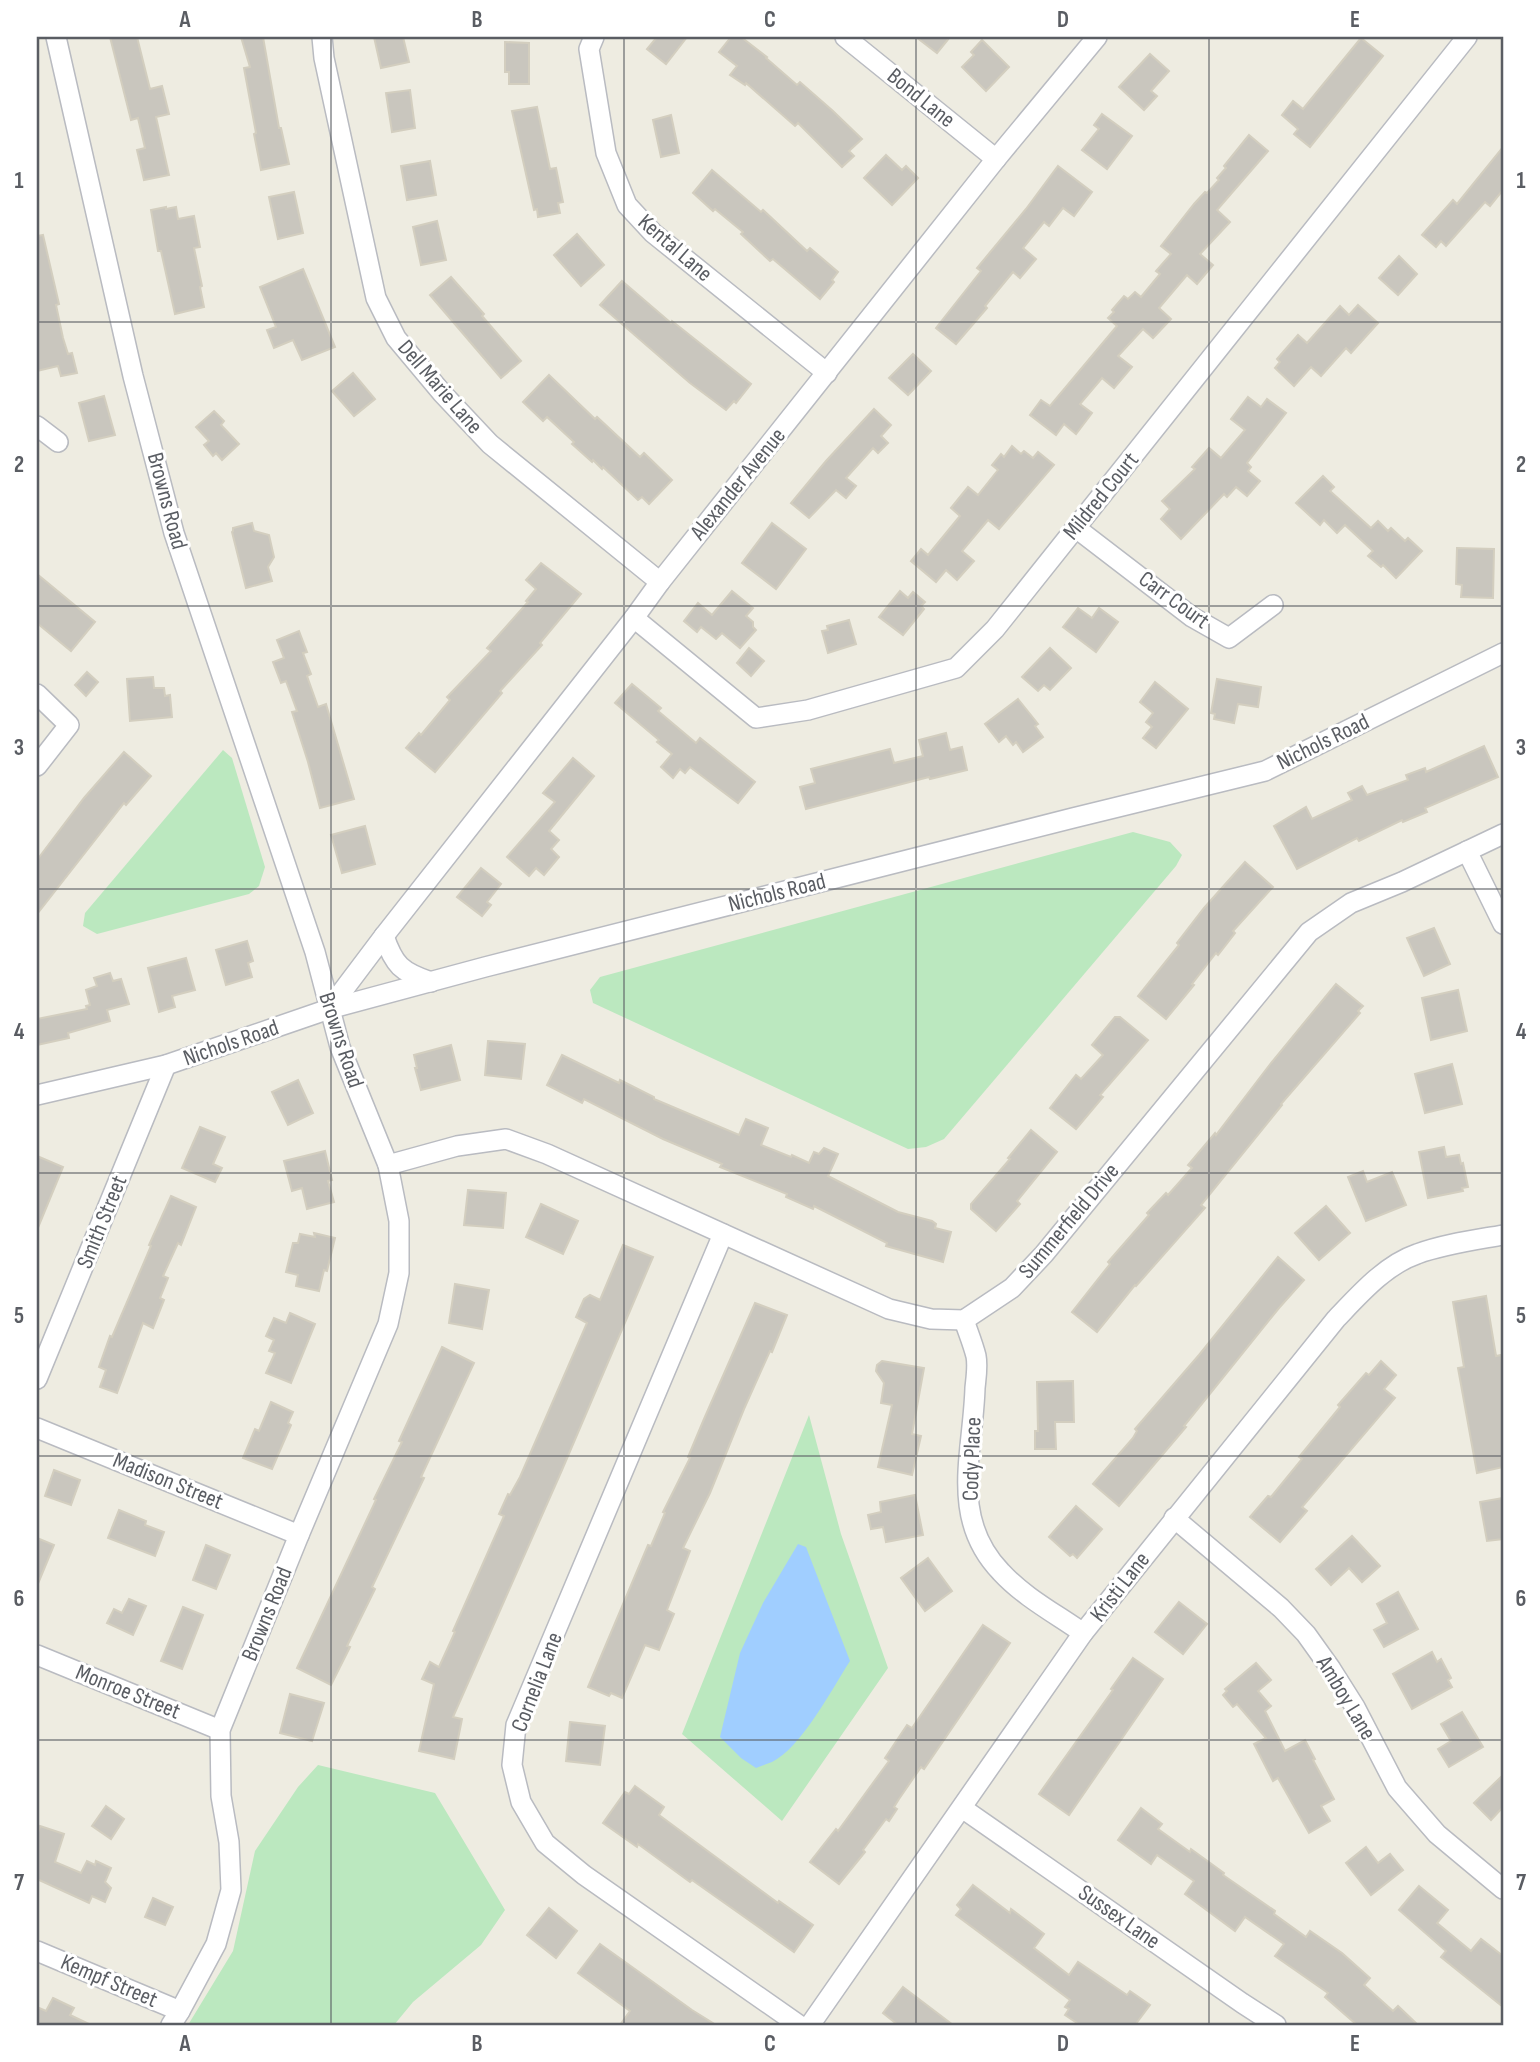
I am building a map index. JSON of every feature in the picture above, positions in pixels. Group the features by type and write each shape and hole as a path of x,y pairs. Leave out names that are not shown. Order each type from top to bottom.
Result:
{"street":[{"name":"Browns Road","path":"56,37 134,376 174,533 315,952 340,1047 388,1165 399,1221 399,1273 388,1324 220,1730 220,1796 229,1842 231,1890 216,1944 176,2018"},
{"name":"Dell Marie Lane","path":"322,37 324,58 376,298 396,338 490,444 660,582"},
{"name":"Kental Lane","path":"594,37 589,49 606,153 627,205 653,233 827,373"},
{"name":"Bond Lane","path":"845,37 996,159"},
{"name":"Alexander Avenue","path":"329,1009 635,618 660,582 996,159 1097,37"},
{"name":"Mildred Court","path":"635,618 756,718 808,710 956,668 995,629 1467,37"},
{"path":"37,425 58,442"},
{"name":"Carr Court","path":"1076,528 1192,617 1229,638 1273,605"},
{"name":"Nichols Road","path":"37,1095 166,1065 329,1009 430,982 1265,771 1503,653"},
{"path":"37,694 69,725 37,766"},
{"name":"Summerfield Drive","path":"964,1320 1012,1288 1044,1254 1309,932 1350,903 1402,882 1503,834"},
{"path":"1467,850 1503,924"},
{"path":"384,936 390,956 404,972 430,982"},
{"name":"Smith Street","path":"37,1379 166,1065"},
{"path":"388,1165 457,1146 506,1139 547,1154 889,1309 931,1319 964,1320"},
{"name":"Cornelia Lane","path":"723,1234 516,1724 513,1765 521,1802 545,1843 584,1875 799,2025"},
{"name":"Kristi Lane","path":"810,2025 1083,1633 1336,1319 1362,1292 1393,1267 1416,1254 1503,1235"},
{"name":"Cody Place","path":"964,1320 976,1357 967,1495 972,1522 984,1550 1002,1573 1083,1633"},
{"name":"Madison Street","path":"37,1428 299,1535"},
{"name":"Amboy Lane","path":"1174,1518 1281,1608 1306,1634 1354,1707 1397,1788 1437,1834 1503,1889"},
{"name":"Monroe Street","path":"37,1655 220,1730"},
{"name":"Sussex Lane","path":"962,1808 1276,2025"},
{"name":"Kempf Street","path":"37,1951 176,2018"}],"green space":[{"path":"223,750 232,758 265,867 259,886 249,894 97,934 83,926 85,913"},
{"path":"1133,832 1170,842 1182,855 1176,866 944,1139 926,1147 908,1149 593,1003 590,990 600,977"},
{"path":"809,1415 841,1534 888,1668 782,1821 682,1734"},
{"path":"318,1765 435,1793 505,1910 481,1945 413,2002 394,2025 188,2025 233,1951 255,1851 298,1787"}],"water":[{"path":"798,1544 806,1547 850,1661 815,1717 794,1744 772,1762 756,1768 741,1758 720,1737 740,1653 763,1603"}],"building":[{"path":"110,37 137,37 150,89 162,86 169,114 156,117 169,175 144,180 137,150 145,148 138,118 131,120"},
{"path":"241,37 263,37 279,128 289,164 261,170 244,68 250,67"},
{"path":"374,37 403,37 409,62 381,68"},
{"path":"657,37 687,37 666,64 647,49"},
{"path":"731,37 741,37 797,85 800,82 862,139 849,151 854,156 842,167 798,123 795,126 746,83 745,85 730,75 737,66 719,52"},
{"path":"916,37 950,37 937,53"},
{"path":"1361,38 1383,56 1310,147 1294,134 1298,129 1282,115 1293,101 1303,109"},
{"path":"982,40 1009,67 986,91 962,67 974,55 971,52"},
{"path":"505,42 529,43 529,84 509,84 509,72 505,72"},
{"path":"1150,54 1169,71 1151,91 1157,96 1144,110 1119,87"},
{"path":"410,90 415,128 392,132 386,93"},
{"path":"537,107 550,169 556,168 563,202 558,203 560,213 538,217 537,209 534,210 512,111"},
{"path":"1102,114 1132,136 1107,169 1082,150 1099,129 1094,125"},
{"path":"671,115 679,153 661,157 653,120"},
{"path":"1249,135 1268,151 1217,210 1230,222 1200,254 1213,265 1197,284 1187,275 1159,308 1171,319 1153,338 1143,329 1118,356 1132,367 1114,388 1102,378 1080,404 1092,413 1076,434 1064,424 1056,435 1030,415 1041,400 1050,406 1117,326 1108,318 1124,296 1128,299 1135,292 1141,297 1160,274 1156,271 1171,254 1161,246 1194,204 1219,180 1217,178 1226,168 1224,166"},
{"path":"1503,147 1503,190 1490,206 1485,202 1446,246 1441,241 1436,247 1422,235 1453,200 1457,204"},
{"path":"886,155 902,170 906,166 918,178 892,205 864,178"},
{"path":"430,161 436,195 407,200 401,166"},
{"path":"1058,166 1092,192 1074,216 1063,208 1049,226 1044,222 1023,248 1036,259 1020,278 1013,272 956,344 936,328 981,271 977,268"},
{"path":"712,170 761,212 763,210 807,251 810,248 838,272 832,280 834,282 820,299 773,259 770,261 741,234 743,232 693,193"},
{"path":"294,192 303,233 278,239 269,197"},
{"path":"176,207 178,219 194,216 200,247 194,248 204,307 175,314 161,251 158,251 151,210"},
{"path":"437,221 446,260 421,265 413,227"},
{"path":"577,234 604,265 581,286 554,255"},
{"path":"43,235 59,304 56,305 63,338 68,354 72,353 77,373 61,376 58,366 37,371 37,236"},
{"path":"1399,256 1417,274 1398,295 1379,278"},
{"path":"303,269 335,347 302,360 293,340 274,348 267,330 276,327 260,287"},
{"path":"451,277 521,361 501,378 430,295"},
{"path":"622,281 671,323 672,321 751,384 736,403 734,401 726,410 690,383 600,305"},
{"path":"1358,305 1378,323 1351,353 1346,348 1321,376 1311,367 1294,386 1275,368 1280,362 1277,359 1298,335 1307,343 1340,306 1349,315"},
{"path":"913,354 931,371 908,395 889,378"},
{"path":"353,373 375,399 354,416 332,391"},
{"path":"549,375 595,419 597,417 640,457 644,453 672,480 649,504 642,497 638,500 603,467 602,469 593,460 592,462 572,444 574,442 547,417 543,421 523,402"},
{"path":"104,396 115,435 89,441 79,403"},
{"path":"1248,397 1261,407 1267,399 1286,413 1247,463 1251,467 1248,471 1260,481 1247,496 1236,487 1227,497 1224,494 1181,539 1161,519 1170,509 1162,501 1195,469 1192,467 1209,448 1221,458 1245,430 1231,419"},
{"path":"874,409 891,425 881,436 888,443 878,453 873,448 846,478 856,486 846,498 836,490 809,518 791,503"},
{"path":"214,411 224,421 221,425 239,444 222,460 216,453 213,456 204,445 209,441 196,427"},
{"path":"1012,446 1021,454 1024,451 1033,458 1038,452 1054,465 999,529 988,520 962,551 974,561 957,580 946,570 936,582 911,561 921,549 928,555 960,516 951,508 968,487 978,495 998,470 992,465 1001,454 1004,457"},
{"path":"1323,476 1334,487 1330,491 1371,528 1378,521 1388,531 1391,528 1405,541 1408,538 1422,551 1396,578 1383,565 1381,567 1368,556 1373,551 1345,525 1337,533 1324,520 1320,525 1296,503"},
{"path":"252,523 254,531 269,535 274,557 268,567 272,581 246,588 232,532 233,528"},
{"path":"772,523 806,549 776,589 742,563"},
{"path":"1457,548 1494,549 1493,598 1461,597 1462,585 1456,584"},
{"path":"541,563 581,594 540,643 542,645 500,691 502,693 435,772 406,748 419,733 421,735 450,700 447,697 491,651 487,648 528,602 526,601 536,589 526,580"},
{"path":"37,574 95,622 71,651 37,623"},
{"path":"732,591 753,608 746,616 753,622 756,630 740,648 722,633 716,639 701,627 697,632 684,621 698,603 712,615"},
{"path":"900,591 908,598 913,592 925,602 921,606 924,609 903,635 879,617"},
{"path":"1078,608 1092,618 1099,608 1118,622 1096,652 1063,627"},
{"path":"849,620 856,644 828,653 822,631 828,630 827,626"},
{"path":"299,631 311,674 307,676 318,707 326,704 354,799 320,808 292,712 297,711 286,681 281,683 273,662 284,658 277,640"},
{"path":"749,648 764,661 751,676 737,663"},
{"path":"1050,648 1071,668 1050,690 1044,685 1038,691 1022,677"},
{"path":"87,672 98,682 86,696 75,685"},
{"path":"153,677 154,688 164,688 165,696 170,695 172,717 130,721 127,679"},
{"path":"1217,679 1261,687 1258,707 1238,704 1234,723 1214,719 1215,714 1211,713"},
{"path":"1155,682 1188,709 1156,748 1143,738 1152,727 1146,722 1153,713 1140,702"},
{"path":"632,684 661,708 658,711 696,743 700,738 755,782 738,803 690,767 685,773 680,769 673,778 661,767 672,754 615,703"},
{"path":"1018,699 1038,724 1035,726 1043,737 1023,752 1016,742 1013,745 1006,736 999,742 985,724"},
{"path":"946,733 950,750 962,747 967,770 930,779 929,777 806,809 800,787 815,783 811,769 890,749 894,763 923,756 919,740"},
{"path":"1484,746 1498,777 1425,808 1427,812 1403,822 1402,820 1359,841 1357,838 1297,869 1274,826 1306,807 1312,819 1352,800 1348,793 1362,786 1367,795 1408,780 1406,775 1425,768 1426,772"},
{"path":"124,752 151,776 126,805 124,803 37,914 37,860 84,798"},
{"path":"573,758 594,776 549,831 559,840 551,849 559,857 544,875 536,868 529,876 507,857 555,802 543,793"},
{"path":"365,826 375,864 342,873 331,835"},
{"path":"1245,862 1273,887 1233,931 1235,933 1218,955 1216,953 1166,1019 1138,996 1179,945 1177,943 1204,908"},
{"path":"481,868 501,884 487,902 491,905 482,916 457,897"},
{"path":"1434,928 1450,964 1424,976 1407,938"},
{"path":"247,941 253,961 248,963 252,977 226,985 216,950"},
{"path":"186,958 195,990 172,996 175,1007 159,1012 148,968"},
{"path":"110,973 113,981 121,979 129,1004 107,1010 110,1021 68,1033 69,1038 37,1045 37,1019 87,1009 86,1006 90,1005 86,990 97,986 94,978"},
{"path":"1336,984 1363,1006 1358,1011 1360,1013 1281,1104 1201,1205 1205,1208 1135,1285 1097,1332 1072,1312 1110,1264 1108,1262 1149,1215 1147,1213 1166,1193 1168,1195 1192,1168 1188,1165 1215,1133 1216,1135"},
{"path":"1458,990 1467,1031 1431,1040 1422,998"},
{"path":"1115,1017 1120,1017 1148,1040 1100,1095 1103,1097 1076,1129 1050,1108 1076,1075 1081,1079 1103,1055 1092,1045"},
{"path":"488,1041 525,1044 521,1079 485,1075"},
{"path":"451,1045 460,1080 421,1090 414,1055"},
{"path":"562,1055 619,1083 620,1080 654,1099 739,1135 746,1119 768,1128 761,1145 791,1157 792,1155 809,1163 814,1152 819,1154 824,1148 838,1154 828,1176 898,1212 932,1221 936,1224 935,1228 951,1232 943,1262 886,1246 887,1243 814,1206 813,1209 786,1197 787,1194 720,1167 722,1164 663,1139 584,1099 582,1103 547,1085"},
{"path":"1452,1064 1462,1104 1425,1113 1415,1074"},
{"path":"298,1080 313,1113 288,1125 272,1092"},
{"path":"200,1127 225,1137 213,1164 222,1168 215,1182 182,1168"},
{"path":"1031,1130 1057,1152 1017,1201 1020,1204 996,1231 971,1209 971,1204"},
{"path":"1444,1147 1446,1157 1459,1155 1468,1187 1462,1188 1463,1191 1428,1198 1419,1152"},
{"path":"325,1151 332,1180 328,1181 334,1202 307,1209 302,1188 292,1191 284,1161"},
{"path":"37,1156 63,1167 37,1230"},
{"path":"1363,1171 1367,1182 1392,1172 1406,1205 1366,1221 1348,1177"},
{"path":"468,1190 506,1193 503,1228 464,1225"},
{"path":"171,1196 196,1207 181,1245 178,1243 163,1276 168,1278 160,1298 164,1300 153,1328 143,1323 117,1393 100,1387 106,1370 99,1367"},
{"path":"541,1204 578,1221 563,1254 526,1237"},
{"path":"1326,1206 1350,1233 1319,1260 1295,1233"},
{"path":"314,1233 335,1238 319,1291 296,1286 298,1275 286,1272 293,1243 298,1243 300,1234 315,1237"},
{"path":"623,1245 653,1257 453,1717 462,1719 454,1759 419,1751 434,1684 422,1679 430,1662 439,1667 504,1516 499,1514 520,1477 587,1323 576,1317 584,1299 590,1295 600,1300"},
{"path":"1278,1257 1304,1280 1119,1506 1093,1484 1133,1438 1137,1431 1135,1429"},
{"path":"455,1284 489,1290 482,1329 449,1323"},
{"path":"1486,1296 1496,1356 1501,1355 1503,1370 1503,1467 1477,1473 1458,1368 1464,1367 1453,1302"},
{"path":"755,1303 787,1315 744,1409 710,1493 683,1548 690,1551 667,1610 674,1614 659,1650 645,1645 622,1698 611,1693 609,1696 588,1687 648,1545 651,1546 665,1513 663,1512 690,1458 688,1457"},
{"path":"290,1313 315,1324 291,1383 266,1373 275,1353 269,1351 274,1340 266,1336 274,1318 286,1323"},
{"path":"442,1347 474,1363 421,1477 424,1478 372,1587 375,1589 331,1685 297,1668 376,1500 374,1499 402,1442 399,1441"},
{"path":"882,1361 924,1368 912,1434 921,1436 912,1475 878,1467 892,1405 881,1403 884,1383 876,1371 877,1365"},
{"path":"1381,1361 1396,1375 1384,1389 1395,1398 1302,1507 1307,1511 1280,1542 1250,1517 1268,1496 1271,1497 1302,1459 1299,1457 1340,1407 1338,1405 1366,1373 1369,1375"},
{"path":"1073,1381 1074,1422 1055,1422 1056,1449 1035,1449 1035,1431 1038,1431 1037,1382"},
{"path":"271,1402 293,1412 288,1423 291,1425 272,1469 243,1458 255,1429 259,1431"},
{"path":"54,1470 80,1480 71,1505 45,1496"},
{"path":"915,1495 923,1535 886,1542 883,1527 871,1529 868,1515 881,1512 880,1502"},
{"path":"1503,1498 1503,1539 1487,1541 1480,1502"},
{"path":"1076,1506 1102,1529 1077,1558 1073,1554 1070,1556 1049,1537"},
{"path":"119,1510 164,1532 155,1556 108,1538"},
{"path":"1352,1536 1380,1566 1362,1582 1349,1568 1331,1585 1316,1569"},
{"path":"37,1538 54,1545 37,1586"},
{"path":"206,1545 230,1555 216,1589 193,1580"},
{"path":"928,1558 952,1591 925,1611 901,1578"},
{"path":"1398,1592 1418,1629 1384,1647 1374,1630 1387,1623 1377,1604"},
{"path":"129,1599 146,1606 133,1635 107,1623 114,1609 122,1613"},
{"path":"1179,1602 1207,1624 1183,1654 1155,1632"},
{"path":"183,1607 203,1615 182,1669 161,1661"},
{"path":"983,1625 1010,1643 924,1769 921,1767 899,1799 894,1807 897,1809 889,1821 886,1819 863,1850 865,1852 839,1884 810,1862 836,1829 838,1831 889,1761 885,1758 907,1725 912,1728"},
{"path":"1432,1652 1437,1662 1441,1659 1451,1678 1448,1680 1452,1687 1412,1709 1393,1674"},
{"path":"1133,1658 1163,1679 1069,1815 1039,1794"},
{"path":"1256,1663 1271,1680 1258,1691 1271,1706 1265,1711 1285,1751 1305,1740 1334,1799 1321,1806 1330,1821 1309,1833 1278,1778 1273,1781 1254,1744 1266,1738 1237,1704 1233,1707 1223,1695 1227,1691 1225,1689"},
{"path":"290,1694 324,1703 312,1741 280,1733"},
{"path":"1462,1712 1483,1747 1449,1767 1438,1749 1451,1741 1441,1724"},
{"path":"570,1722 605,1726 600,1765 566,1761"},
{"path":"1503,1775 1503,1807 1491,1820 1474,1803"},
{"path":"635,1786 664,1807 659,1815 778,1903 779,1901 813,1925 794,1952 692,1880 690,1882 638,1844 637,1847 603,1823 625,1792 629,1794"},
{"path":"106,1806 124,1819 111,1839 92,1826"},
{"path":"1141,1808 1162,1824 1158,1829 1224,1873 1223,1875 1275,1911 1274,1914 1306,1937 1310,1931 1342,1953 1370,1978 1364,1985 1393,2011 1398,2006 1418,2025 1357,2025 1325,1997 1328,1993 1275,1956 1284,1944 1245,1917 1235,1931 1185,1894 1194,1881 1157,1855 1151,1864 1118,1840"},
{"path":"40,1826 64,1834 55,1862 81,1873 87,1861 95,1865 96,1861 111,1868 105,1882 111,1888 105,1902 92,1896 89,1903 37,1879 37,1836"},
{"path":"1366,1847 1378,1863 1390,1854 1403,1870 1371,1895 1346,1863"},
{"path":"973,1885 1044,1934 1034,1948 1069,1975 1078,1962 1127,1995 1130,1991 1150,2005 1135,2025 1080,2025 1065,2015 1069,2009 1065,2007 1070,2000 956,1915 961,1909 957,1905"},
{"path":"1419,1886 1448,1910 1437,1923 1471,1951 1481,1939 1503,1956 1503,2007 1441,1957 1446,1951 1399,1910"},
{"path":"153,1898 173,1907 165,1925 145,1917"},
{"path":"549,1908 577,1931 556,1958 527,1935"},
{"path":"600,1944 716,2025 620,2025 630,2011 578,1973"},
{"path":"903,1987 953,2025 898,2025 883,2013"},
{"path":"53,1998 74,2008 70,2015 91,2025 37,2025 37,2007 46,2011"}]}
